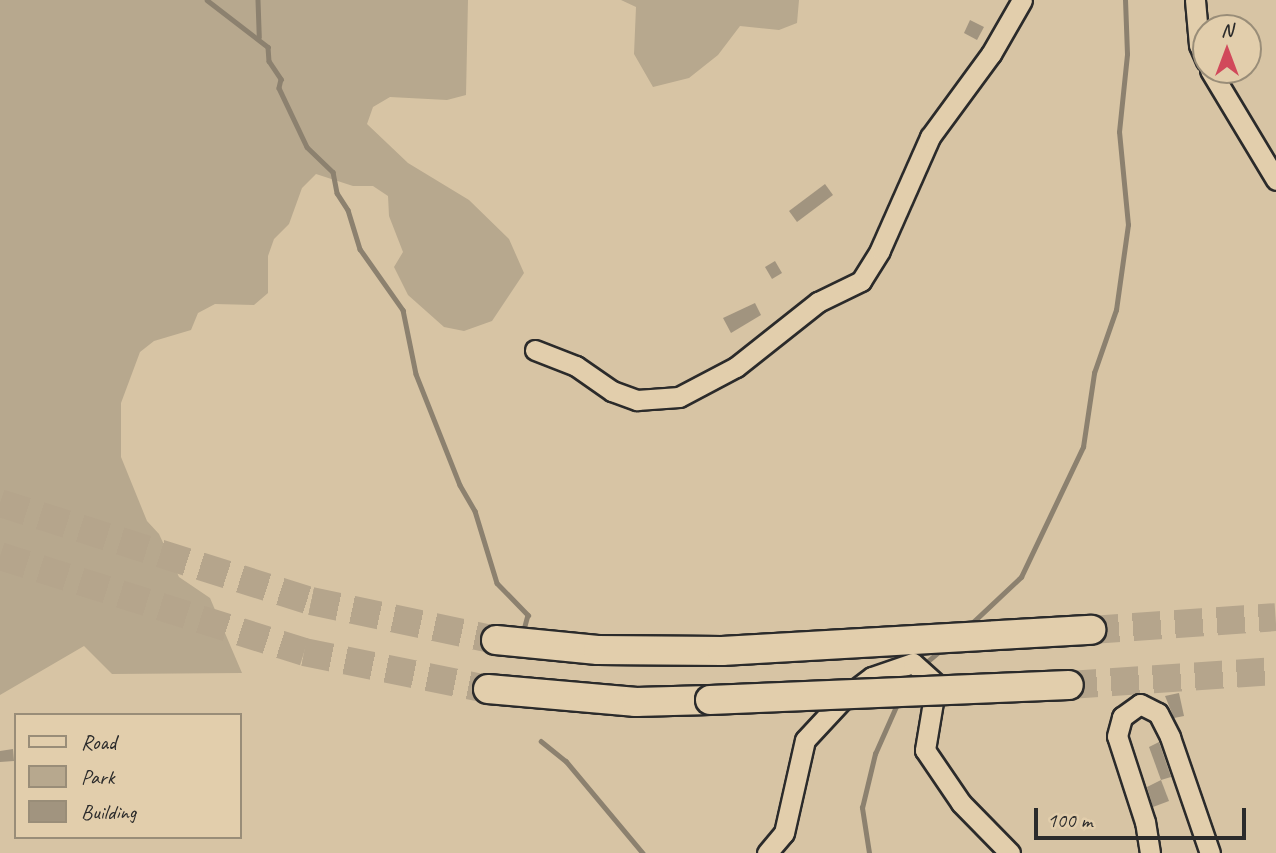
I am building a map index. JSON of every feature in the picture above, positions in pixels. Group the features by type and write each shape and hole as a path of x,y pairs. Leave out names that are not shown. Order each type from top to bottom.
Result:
{"highway":[{"path":"496,640 598,650 722,651 1091,630"},
{"path":"488,690 636,702 1069,685"}],"street":[{"path":"535,350 576,366 612,391 637,400 679,397 736,368 818,302 861,281 880,250 930,137 991,54 1022,0"},
{"path":"1218,84 1276,180"},
{"path":"767,853 784,833 805,740 844,698 872,677 913,663 934,678 937,693 925,750 961,803 1010,853"},
{"path":"1150,853 1145,822 1117,736 1122,717 1140,704 1158,713 1170,737 1210,853"}],"green space":[{"path":"0,0 468,0 466,95 447,100 390,97 373,107 367,124 408,163 469,200 509,239 524,273 492,321 464,331 444,327 408,295 394,267 403,252 389,216 388,196 373,186 353,186 316,174 302,188 289,224 274,239 268,256 268,293 254,305 215,304 198,313 191,330 154,341 140,352 121,403 121,457 147,521 159,534 179,577 210,598 242,673 112,674 84,646 0,695"},
{"path":"621,0 799,0 797,23 779,30 740,26 718,55 689,78 653,87 634,54 636,7"}],"building":[{"path":"970,20 984,27 977,40 964,33"},
{"path":"825,184 833,195 797,222 789,211"},
{"path":"775,261 782,273 772,279 765,267"},
{"path":"755,303 761,315 731,333 723,318"},
{"path":"1179,693 1184,716 1174,718 1165,696"},
{"path":"1159,742 1171,777 1161,780 1149,747"},
{"path":"13,749 14,761 0,762 0,751"},
{"path":"1161,780 1169,801 1153,807 1147,787"}],"waterway":[{"path":"207,0 268,47 269,61 281,79 279,88 307,147 333,172 337,193 348,210 360,249 403,310 416,374 460,485 475,511 497,583 528,615 524,630"},
{"path":"258,0 259,37"},
{"path":"970,625 1021,577 1083,447 1094,373 1116,310 1128,225 1119,132 1127,54 1125,0"},
{"path":"922,666 942,649"},
{"path":"869,853 862,808 875,754 898,702"},
{"path":"541,741 566,761 643,853"}],"tunnel":[{"path":"0,503 311,601 496,640"},
{"path":"0,556 304,652 488,689"},
{"path":"1091,630 1276,617"},
{"path":"1069,685 1276,671"}]}
